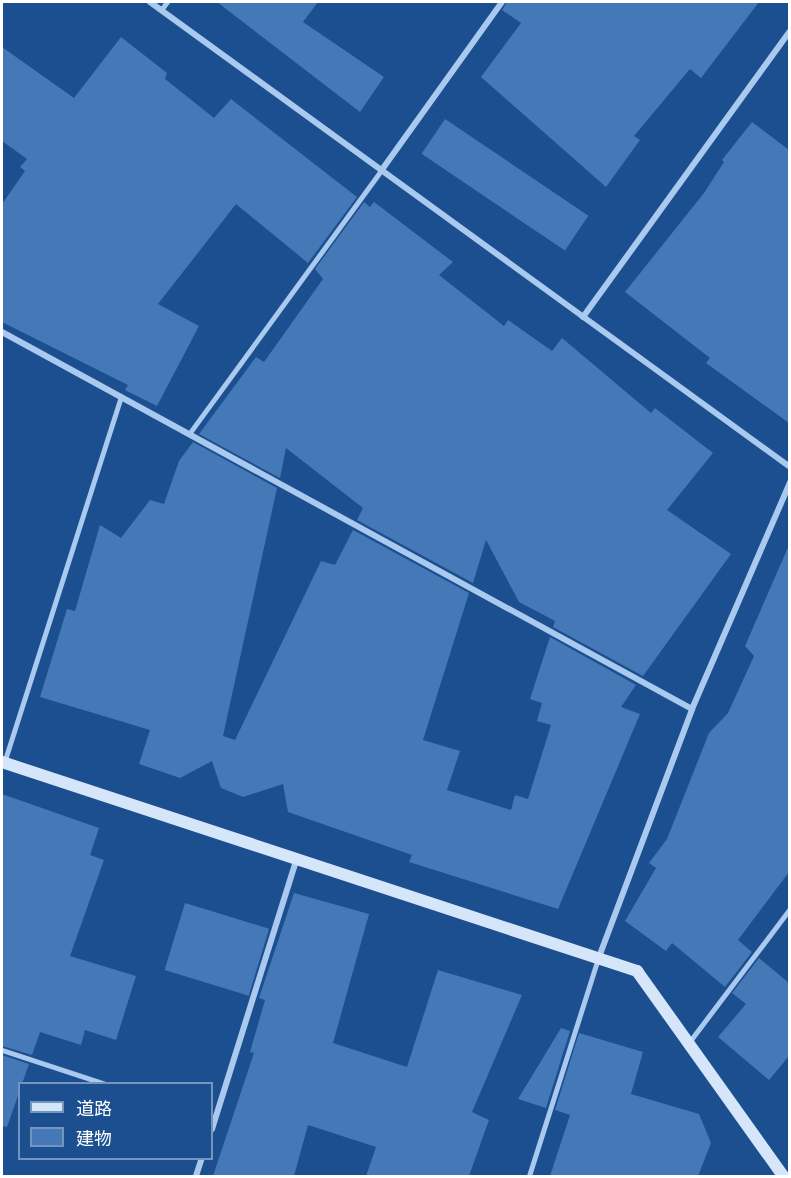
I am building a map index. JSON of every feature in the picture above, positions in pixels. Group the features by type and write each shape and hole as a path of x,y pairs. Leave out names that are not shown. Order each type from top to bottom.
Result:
{"street":[{"path":"150,2 789,467"},
{"path":"381,171 502,2"},
{"path":"583,317 789,31"},
{"path":"2,332 692,709"},
{"path":"598,957 692,709 789,482"},
{"path":"3,762 297,857 637,971 783,1176"},
{"path":"213,1118 297,857"},
{"path":"196,1176 201,1160"}],"lane":[{"path":"161,10 167,2"},
{"path":"189,434 381,171"},
{"path":"3,762 121,397"},
{"path":"689,1044 789,909"},
{"path":"529,1176 598,957"},
{"path":"2,1050 103,1082"}],"building":[{"path":"217,2 318,2 303,22 384,77 360,112"},
{"path":"507,2 759,2 701,78 690,69 634,136 640,140 606,187 481,77 521,23 502,10"},
{"path":"121,37 167,73 165,79 214,118 231,99 357,197 308,263 236,204 158,304 199,326 157,406 125,390 128,385 2,322 2,204 25,171 20,167 27,159 2,141 2,47 74,98"},
{"path":"445,119 588,216 565,251 422,154"},
{"path":"752,122 789,150 789,423 706,363 710,358 625,292 704,193 724,162 722,160"},
{"path":"364,202 370,207 374,202 453,262 439,275 504,326 508,320 552,351 562,338 651,413 655,408 713,453 667,510 731,554 643,676 553,627 555,621 519,602 486,540 473,583 357,520 363,508 286,448 280,478 199,434 256,357 264,362 323,279 315,269"},
{"path":"193,442 277,488 223,736 235,740 321,561 335,565 353,530 469,593 423,740 460,751 447,790 511,810 515,795 528,799 551,725 537,721 542,703 530,699 550,637 636,685 621,707 640,714 558,909 409,862 412,855 288,812 283,784 243,797 221,788 212,761 180,778 139,764 150,730 40,697 67,609 75,611 100,525 121,538 150,500 164,504 179,461"},
{"path":"789,545 789,872 738,940 752,952 725,987 672,943 666,951 625,921 656,868 649,863 667,839 709,733 728,713 754,656 745,646"},
{"path":"2,794 99,828 90,855 104,860 70,956 136,976 116,1040 85,1030 81,1045 40,1032 32,1055 2,1046"},
{"path":"294,893 369,914 333,1043 407,1067 438,970 522,995 472,1112 489,1120 469,1176 366,1176 376,1147 308,1125 294,1176 213,1176 254,1053 250,1052 265,1000 259,998"},
{"path":"185,903 269,929 249,996 165,970"},
{"path":"759,958 789,983 789,1056 769,1080 718,1037 746,1004 732,993"},
{"path":"561,1028 570,1031 546,1108 518,1099"},
{"path":"579,1033 643,1052 631,1094 699,1114 711,1143 698,1176 550,1176 570,1115 555,1110"},
{"path":"2,1055 29,1064 23,1082 18,1082 18,1096 7,1127 2,1126"}]}
